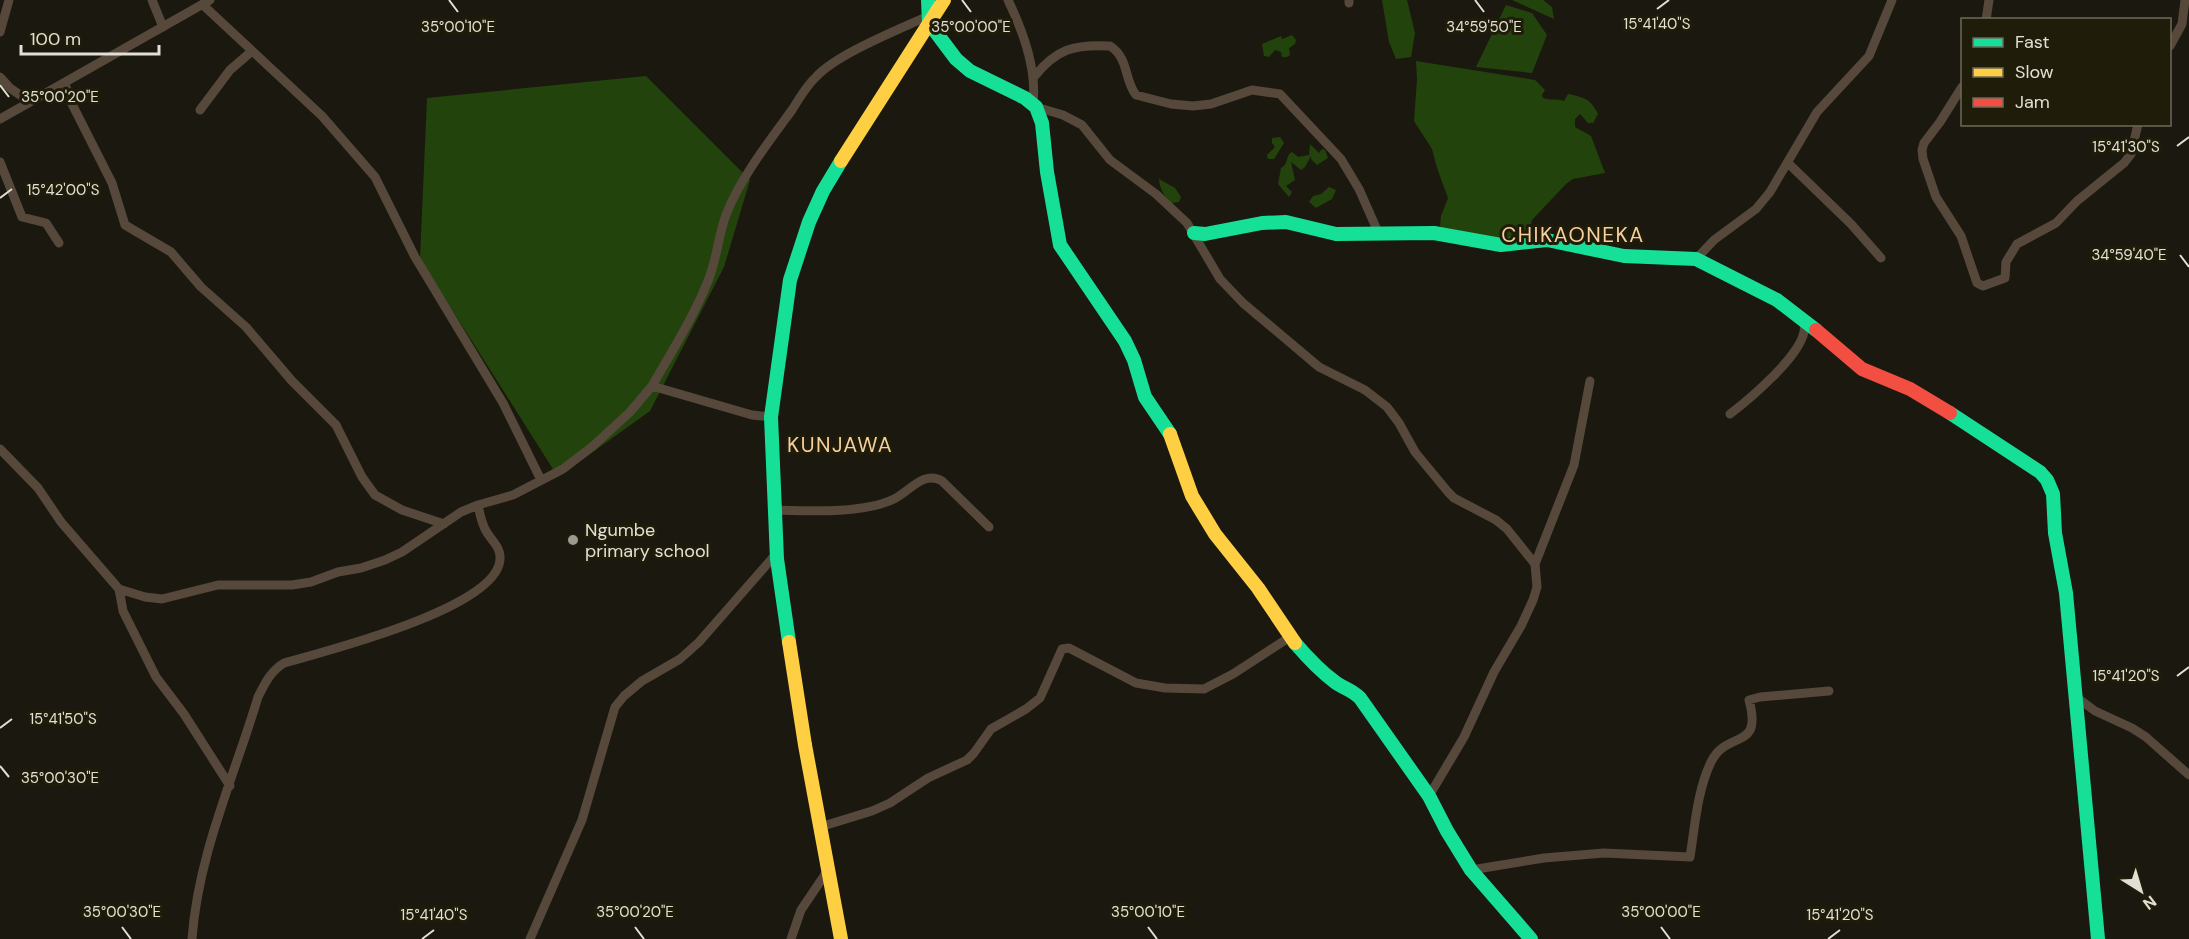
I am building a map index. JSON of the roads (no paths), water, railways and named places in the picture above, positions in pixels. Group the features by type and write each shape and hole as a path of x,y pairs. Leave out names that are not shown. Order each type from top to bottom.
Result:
{"street":[{"path":"0,32 9,0"},
{"path":"152,0 163,27"},
{"path":"928,0 929,20 956,59 970,71 1035,105 1069,117 1082,125 1110,160 1156,194 1194,233 1220,279 1243,303 1319,368 1365,390 1387,407 1415,452 1451,496 1496,520 1507,529 1535,564"},
{"path":"841,939 786,630 776,554 771,417 790,280 809,222 823,191 842,159 929,20 944,0"},
{"path":"1008,0 1021,32 1034,77 1035,105 1042,123 1047,172 1060,245 1125,342 1134,360 1145,397 1170,434 1192,496 1215,534 1258,588 1290,638 1305,656 1336,683 1353,691 1360,698 1429,796 1471,870 1531,939"},
{"path":"1696,259 1714,240 1761,203 1788,163 1817,112 1869,56 1892,0"},
{"path":"1986,18 1989,0"},
{"path":"2171,43 2185,15 2185,0"},
{"path":"0,118 65,84 206,2 252,51 322,116 375,177 415,257 503,403 542,480"},
{"path":"119,589 145,597 162,599 218,585 292,585 312,582 338,572 361,568 385,560 402,552 461,512 513,495 563,469 593,446 630,412 652,386 708,282 726,216 736,195 772,137 816,77 853,52 929,20"},
{"path":"1034,77 1050,59 1062,51 1086,46 1110,46 1125,62 1133,91 1139,96 1171,104 1193,106 1211,104 1240,92 1252,90 1280,94 1341,159 1359,189 1378,232"},
{"path":"200,110 230,70 252,51"},
{"path":"0,77 10,88 30,102"},
{"path":"65,84 72,104 112,183 125,225 171,252 201,287 246,327 292,381 336,425 362,477 375,495 402,510 444,524"},
{"path":"1961,89 1924,143 1923,159 1935,197 1961,236 1977,283 1983,286 2005,278 2006,262 2017,244 2056,224 2077,201 2124,163 2131,154 2138,126"},
{"path":"0,162 22,217 46,223 59,243"},
{"path":"1788,163 1851,224 1881,258"},
{"path":"1194,233 1205,234 1262,223 1286,222 1336,234 1434,233 1501,245 1547,240 1618,255 1696,259 1757,288 1803,318 1862,369 1910,389 1933,402 2040,472 2047,480 2053,494 2055,533 2066,593 2098,939"},
{"path":"1730,414 1760,389 1795,350 1803,334 1803,318"},
{"path":"1429,796 1459,747 1494,672 1521,626 1533,600 1537,587 1535,564 1574,465 1590,381"},
{"path":"652,386 733,410 771,417"},
{"path":"0,449 38,488 61,522 119,589 123,610 156,677 184,714 230,786"},
{"path":"774,510 874,507 895,499 928,477 936,477 989,527"},
{"path":"192,939 196,900 208,848 258,697 274,669 284,663 417,621 464,600 494,576 501,557 498,548 480,520 478,505"},
{"path":"530,939 582,820 615,707 642,681 666,669 693,648 776,554"},
{"path":"820,827 890,803 928,778 967,760 991,729 1026,709 1040,698 1062,649 1069,648 1136,683 1165,688 1204,689 1218,683 1290,638"},
{"path":"1471,870 1544,858 1604,853 1690,857 1695,818 1710,764 1719,750 1743,738 1751,728 1754,717 1749,700 1828,691"},
{"path":"2075,696 2095,711 2133,728 2146,737 2189,775"},
{"path":"791,939 801,910 828,870"}],"place":[{"name":"Ngumbe primary school","path":"573,540"}],"district":[{"name":"CHIKAONEKA","path":"1573,235"},
{"name":"KUNJAWA","path":"840,445"}]}
